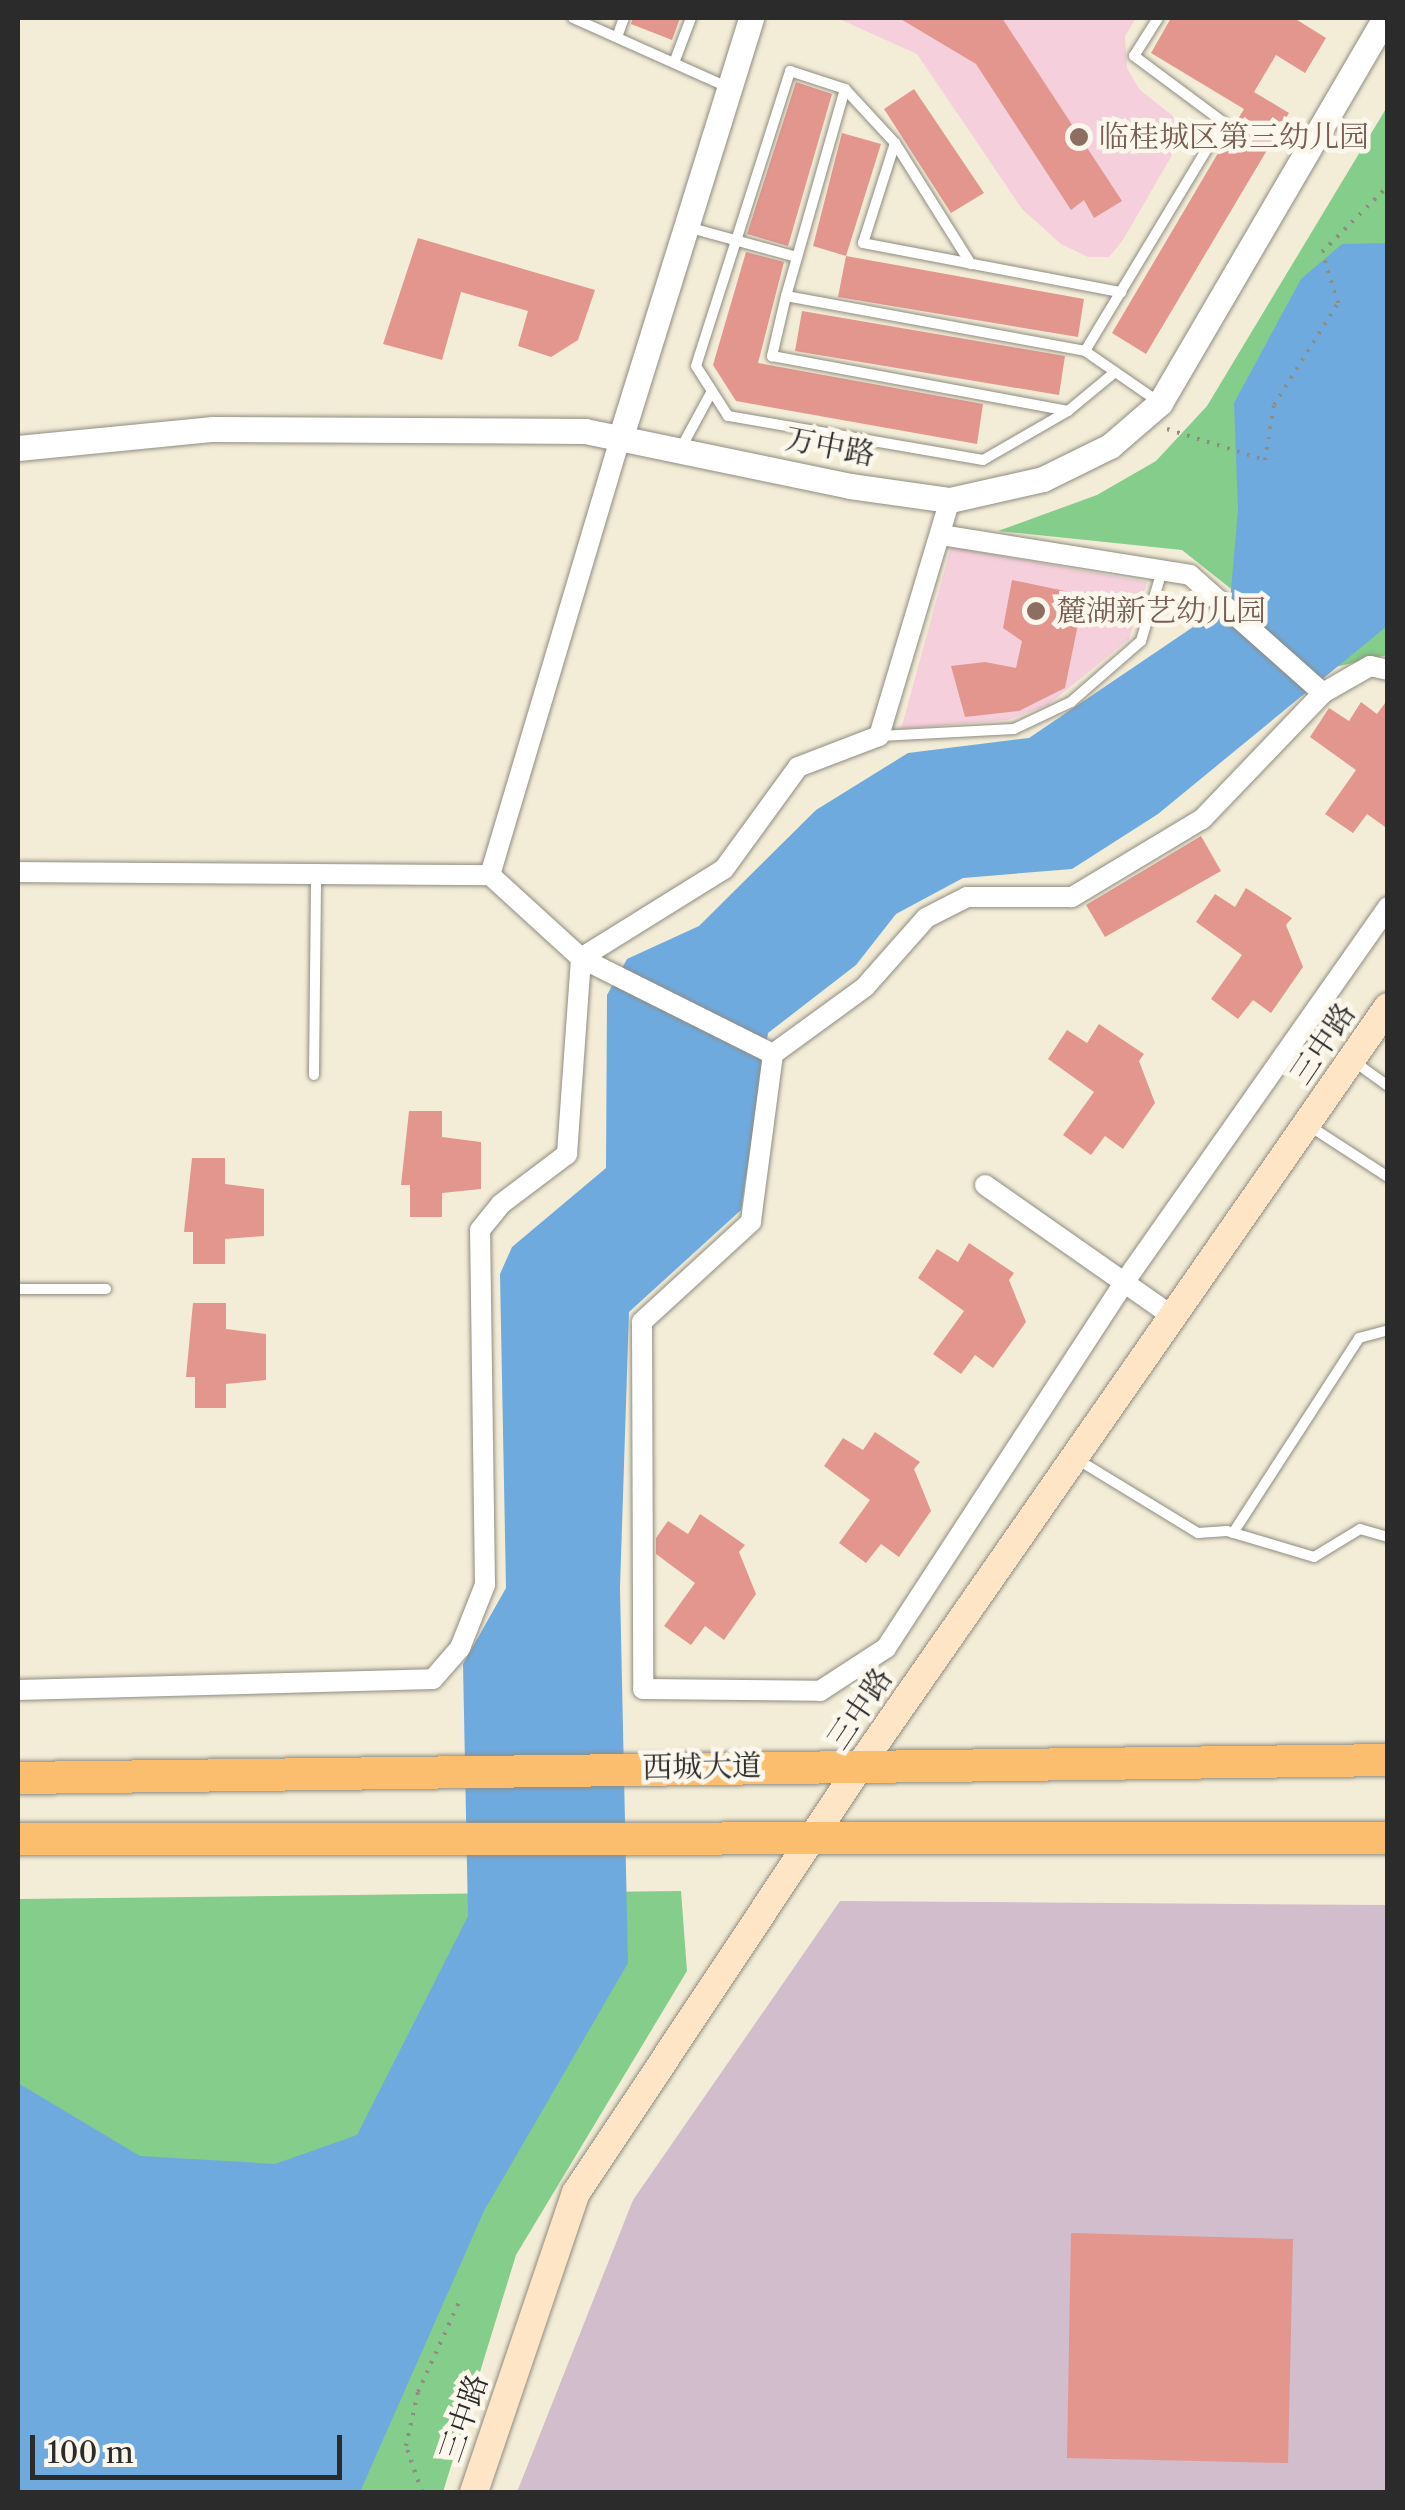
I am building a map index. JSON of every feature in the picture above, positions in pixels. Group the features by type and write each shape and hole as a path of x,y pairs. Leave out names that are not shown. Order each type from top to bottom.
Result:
{"highway":[{"name":"西城大道","path":"18,1778 1388,1760"},
{"path":"18,1839 1388,1838"}],"main road":[{"name":"三中路","path":"474,2492 576,2194 819,1836 860,1764 1388,1007"}],"street":[{"path":"490,875 620,436 752,18"},
{"name":"万中路","path":"18,448 212,430 620,436 850,486 950,500 1058,473 1151,412 1386,18"},
{"path":"582,958 724,870 798,767 879,736 950,500"},
{"path":"941,535 1190,575 1323,693"},
{"path":"1388,670 1370,666 1323,693 1202,819 1072,897 968,897 926,918 865,987 773,1054 751,1222 642,1322 643,1689 820,1691 886,1648 1123,1284 1388,907"},
{"path":"18,872 490,875 582,958 773,1054"},
{"path":"18,1690 433,1680 447,1667 484,1585 480,1230 502,1204 568,1154 582,958"},
{"path":"985,1185 1172,1316"}],"lane":[{"path":"573,18 729,88"},
{"path":"617,37 624,18"},
{"path":"674,63 692,18"},
{"path":"1085,351 1222,122 1134,56 1158,18"},
{"path":"971,264 895,143 845,89 790,70 696,366 728,416 984,460 1068,411 1115,372"},
{"path":"845,89 772,356 1068,411"},
{"path":"895,143 863,243 1121,292"},
{"path":"686,227 798,257"},
{"path":"786,296 1085,351 1115,372 1151,412"},
{"path":"680,449 712,391"},
{"path":"879,736 1014,729 1071,702 1140,641 1162,571"},
{"path":"314,1075 316,874"},
{"path":"1351,1060 1388,1086"},
{"path":"1307,1125 1388,1176"},
{"path":"18,1288 106,1289"},
{"path":"1233,1533 1359,1338 1388,1330"},
{"path":"1074,1458 1189,1530 1233,1533 1314,1557 1360,1529 1388,1536"}],"path":[{"path":"1151,412 1265,460 1274,405 1338,303 1322,252 1388,186"},
{"path":"422,2492 406,2446 418,2392 459,2302"}],"shaded area":[{"name":"临桂城区第三幼儿园","path":"837,18 1136,18 1125,36 1127,68 1140,90 1173,116 1179,143 1123,240 1109,257 1088,257 1061,244 1022,209 917,54"},
{"name":"麓湖新艺幼儿园","path":"951,547 1147,582 1129,639 1048,705 1008,720 901,729"},
{"path":"840,1901 1387,1905 1387,2492 517,2492 633,2200"}],"green space":[{"path":"1387,107 1387,655 1331,668 1182,550 998,531 1097,495 1156,461 1207,406"},
{"path":"681,1891 687,1971 516,2255 443,2492 18,2492 18,1899"}],"water":[{"path":"1387,243 1387,626 1158,814 1072,869 963,878 896,914 856,965 768,1033 741,1210 629,1312 620,1588 628,1963 484,2211 360,2492 18,2492 18,2083 140,2156 275,2164 357,2135 468,1916 463,1664 506,1588 500,1274 512,1247 606,1168 607,995 627,959 699,926 816,810 908,753 1029,738 1230,602 1238,510 1234,403 1301,279 1342,244"}],"building":[{"path":"633,18 680,18 672,40 631,24"},
{"path":"899,18 1002,18 1122,201 1094,218 1084,200 1071,210 976,64"},
{"path":"1171,18 1294,18 1326,38 1305,73 1276,55 1254,92 1289,113 1146,354 1112,333 1244,109 1151,53"},
{"path":"796,82 832,94 788,246 747,234"},
{"path":"914,89 984,193 951,213 884,109"},
{"path":"842,133 881,144 846,256 813,246"},
{"path":"418,238 595,290 578,340 551,357 518,346 528,311 461,292 442,360 383,344"},
{"path":"746,252 784,262 758,363 983,404 977,444 736,401 713,365"},
{"path":"846,256 1084,299 1078,337 838,297"},
{"path":"802,311 1065,356 1059,395 795,351"},
{"path":"1012,580 1084,595 1065,688 1019,711 965,717 951,666 985,662 1016,668 1022,641 1003,628"},
{"path":"1388,699 1388,829 1367,814 1353,833 1325,814 1356,770 1310,737 1329,708 1349,721 1361,702 1377,714"},
{"path":"1201,836 1221,871 1105,937 1086,905"},
{"path":"1246,888 1292,918 1286,925 1303,967 1271,1013 1253,1000 1238,1019 1211,999 1242,955 1196,922 1215,894 1235,907"},
{"path":"1099,1024 1144,1054 1139,1061 1155,1103 1123,1149 1105,1136 1091,1155 1063,1135 1094,1092 1048,1059 1067,1030 1087,1043"},
{"path":"409,1111 442,1111 442,1137 481,1142 481,1189 442,1193 442,1217 410,1217 410,1185 401,1185"},
{"path":"192,1158 225,1158 225,1184 264,1189 264,1236 225,1239 225,1264 193,1264 193,1232 184,1232"},
{"path":"969,1243 1014,1273 1009,1280 1026,1322 993,1368 975,1355 961,1374 933,1354 964,1311 918,1278 937,1249 958,1262"},
{"path":"193,1303 226,1303 226,1329 266,1334 266,1380 226,1384 226,1408 195,1408 195,1377 186,1377"},
{"path":"875,1432 920,1462 914,1469 931,1511 899,1557 881,1544 866,1563 839,1543 870,1500 824,1466 843,1438 863,1450"},
{"path":"700,1514 745,1545 739,1552 756,1594 724,1640 705,1626 691,1645 664,1626 695,1583 656,1554 656,1538 668,1521 688,1534"},
{"path":"1071,2233 1293,2239 1288,2463 1067,2458"}],"place":[{"name":"临桂城区第三幼儿园","path":"1079,137"},
{"name":"麓湖新艺幼儿园","path":"1036,611"}]}
